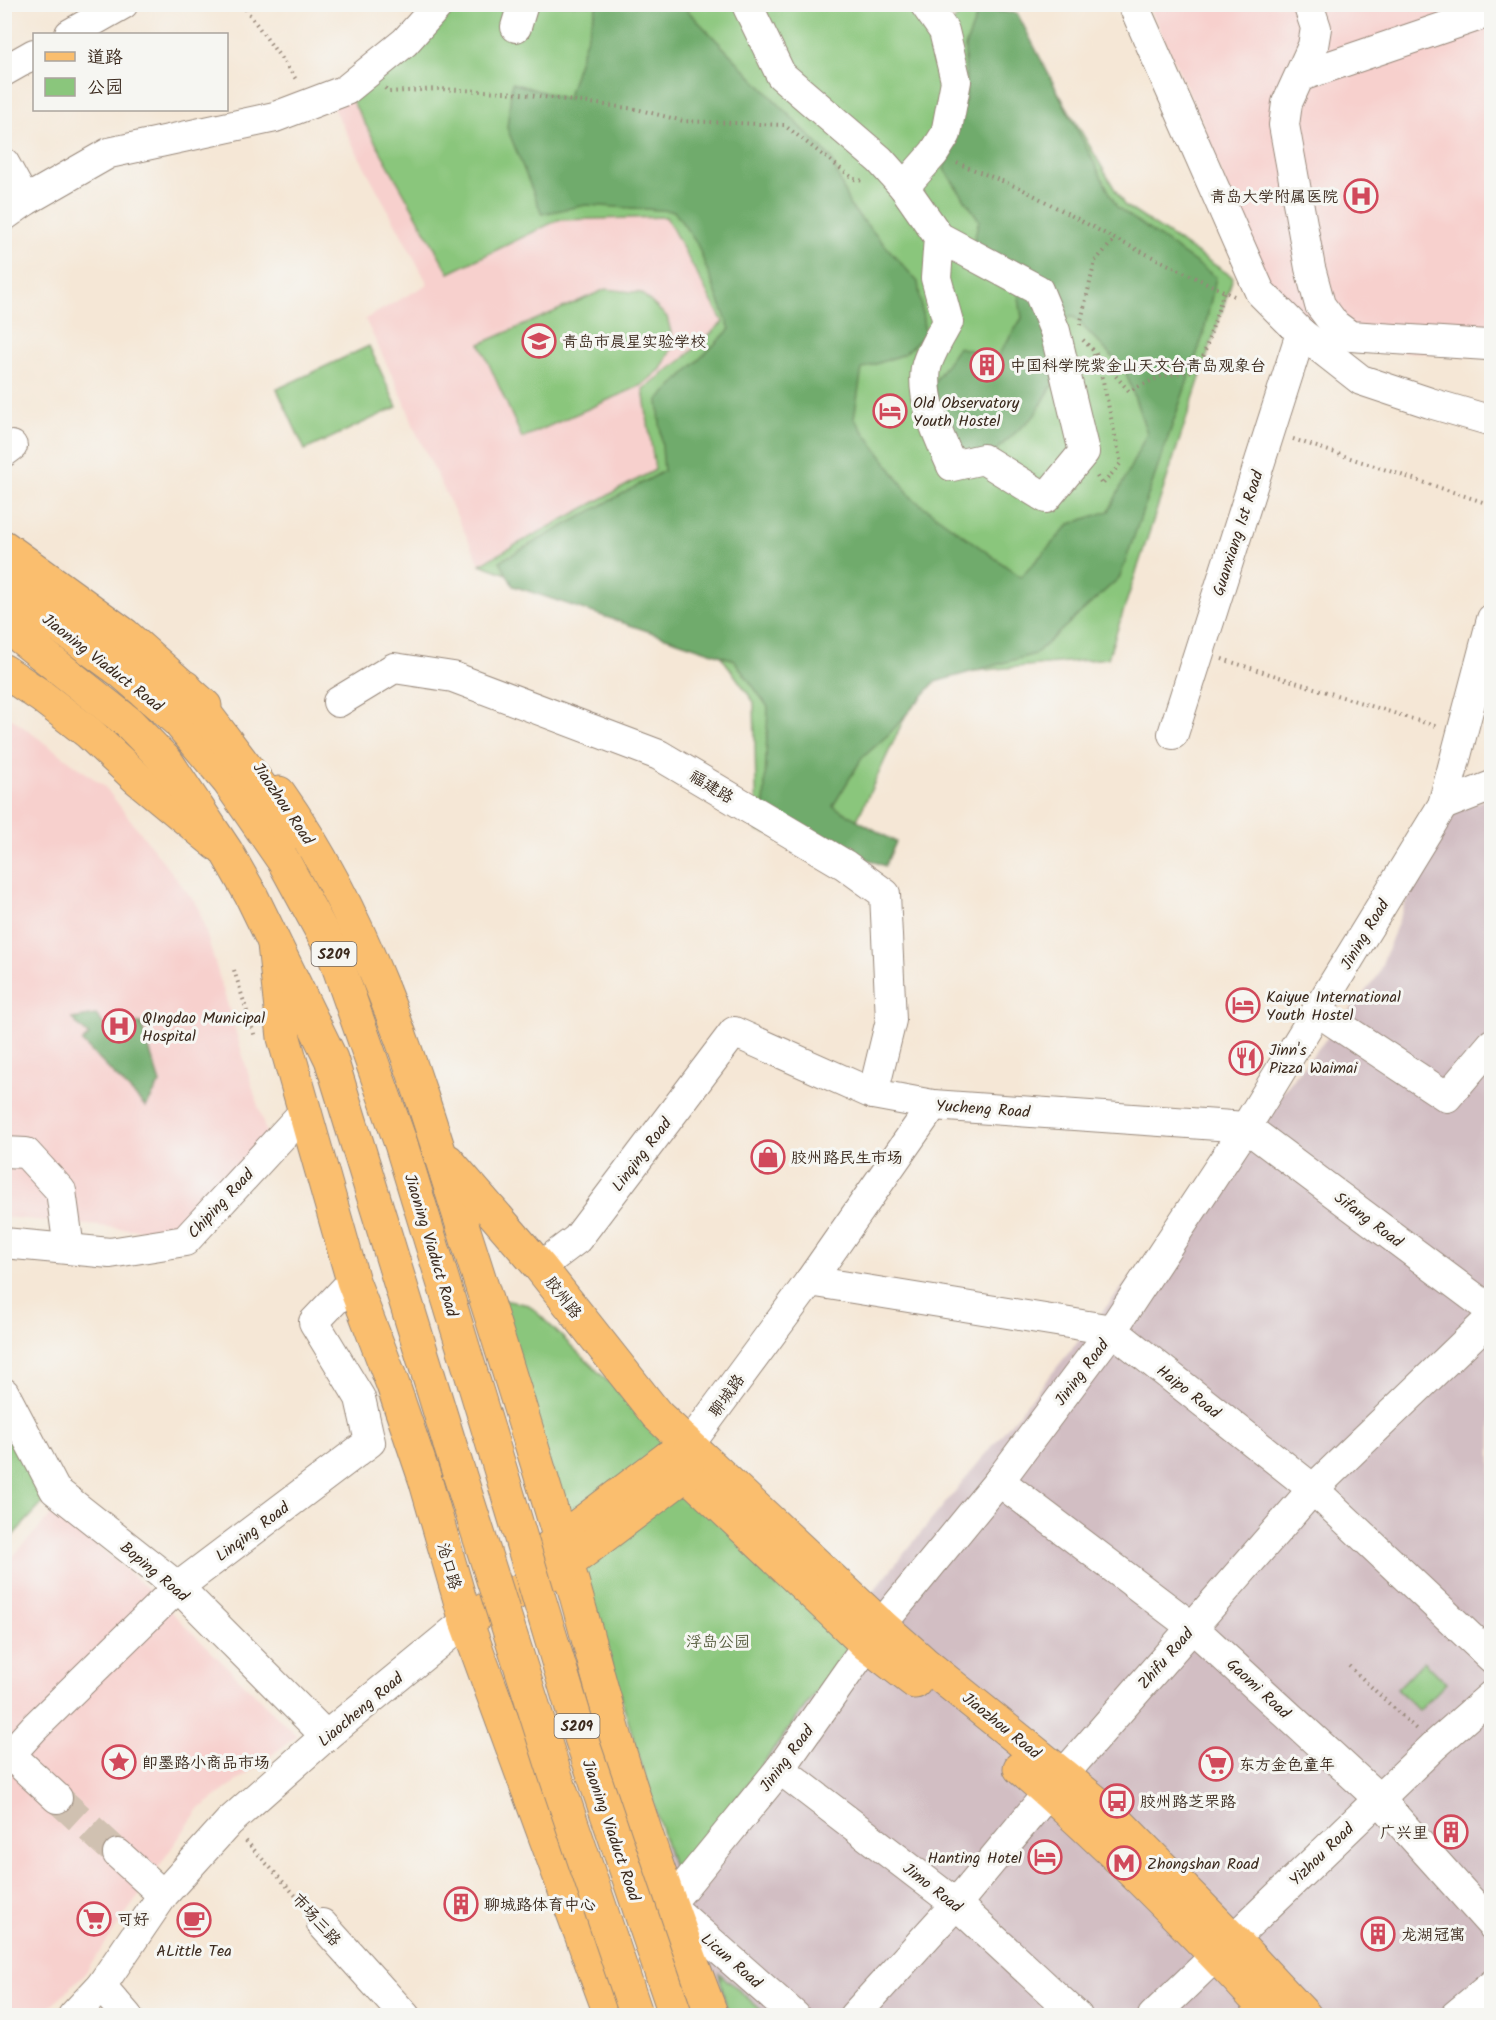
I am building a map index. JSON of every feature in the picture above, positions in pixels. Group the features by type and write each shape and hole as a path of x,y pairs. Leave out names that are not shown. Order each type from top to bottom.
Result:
{"main road":[{"name":"Jiaozhou Road","path":"4,547 124,635 185,687 243,742 306,831 345,904 388,1000 438,1150"},
{"name":"Jiaoning Viaduct Road","path":"4,586 130,679 178,721 230,782 283,860 334,954 401,1144 581,1738 676,2016"},
{"name":"Jiaoning Viaduct Road","path":"4,624 88,689 137,731 167,762 226,851 251,895 331,1059 551,1763 637,2016"},
{"path":"4,671 89,733 136,778 226,851"},
{"path":"185,687 264,791 310,871 347,950 366,1002 401,1144"},
{"path":"274,944 284,1038 305,1111"},
{"name":"沧口路","path":"305,1111 353,1281 425,1479 466,1621 611,2016"},
{"path":"438,1150 563,1551 621,1756 669,1905 712,2016"},
{"name":"胶州路","path":"438,1150 540,1267 657,1415 681,1459"},
{"name":"Jiaozhou Road","path":"681,1459 874,1635 923,1662 1056,1783 1106,1810 1224,1947 1272,2016"},
{"name":"聊城路","path":"466,1621 563,1551 681,1459"},
{"name":"Jiaozhou Road","path":"1224,1947 1305,2016"}],"street":[{"path":"4,163 15,208 109,153 275,117 346,90 405,42 439,4"},
{"path":"752,4 748,7 781,75 880,160 903,187 939,237 1038,290 1055,331 1084,452 1046,498 983,459 952,465 940,438 925,392 926,366 948,322 936,278 939,237"},
{"path":"903,187 929,158 946,134 957,81 944,31 925,4"},
{"path":"1133,4 1260,292 1302,333 1361,380 1491,421"},
{"path":"1308,4 1316,28 1313,46 1287,102 1284,125 1310,268 1320,305 1335,325 1350,336 1487,345 1491,343"},
{"path":"1301,76 1491,11"},
{"path":"72,33 112,17"},
{"path":"4,71 33,55"},
{"path":"4,91 33,76"},
{"name":"Guanxiang 1st Road","path":"1173,734 1302,333"},
{"name":"Jining Road","path":"669,1905 780,1769 874,1635 999,1481 1112,1330 1246,1127 1443,805 1491,619"},
{"name":"福建路","path":"338,702 394,668 453,677 659,755 845,865 877,888 885,894 891,1020 873,1094"},
{"path":"1443,805 1491,786"},
{"path":"1317,1011 1447,1097 1491,1044"},
{"name":"Yucheng Road","path":"734,1032 873,1094 933,1105 1246,1127"},
{"name":"Linqing Road","path":"540,1267 577,1239 734,1032"},
{"name":"聊城路","path":"681,1459 810,1281 933,1105"},
{"name":"Chiping Road","path":"4,1243 110,1253 185,1241 305,1111"},
{"name":"Sifang Road","path":"1246,1127 1491,1311"},
{"path":"4,1152 26,1153 61,1191 69,1249"},
{"name":"Linqing Road","path":"6,1755 178,1587 370,1442 360,1398 314,1322 353,1281"},
{"name":"Haipo Road","path":"810,1281 1112,1330 1313,1489 1491,1658"},
{"name":"Zhifu Road","path":"854,2016 956,1904 1056,1783 1313,1489 1491,1317"},
{"name":"Boping Road","path":"4,1393 55,1490 178,1587 326,1736"},
{"name":"Gaomi Road","path":"999,1481 1192,1627 1379,1799 1491,1925"},
{"name":"Liaocheng Road","path":"72,2016 101,1986 164,1895 229,1822 326,1736 466,1621"},
{"name":"Yizhou Road","path":"1153,2016 1434,1746 1491,1695"},
{"path":"6,1755 57,1798"},
{"name":"Jimo Road","path":"780,1769 956,1904 1077,2016"},
{"path":"118,1854 164,1895"},
{"name":"Licun Road","path":"669,1905 795,2016"},
{"name":"市场三路","path":"322,1924 405,2016"},
{"path":"1455,2016 1491,1985"},
{"path":"101,1986 127,2016"}],"path":[{"path":"242,4 312,102"},
{"path":"368,73 389,92 438,89 505,92 636,109 683,121 784,125 854,179 903,187"},
{"path":"929,158 1022,189 1115,239 1244,301"},
{"path":"1055,331 1078,335 1095,261 1115,239"},
{"path":"1092,349 1129,391 1162,376 1199,370 1224,291"},
{"path":"1269,432 1491,505"},
{"path":"1199,652 1461,735"},
{"path":"234,970 251,1023"},
{"path":"1349,1666 1434,1746"},
{"name":"市场三路","path":"229,1822 322,1924"}],"shaded area":[{"name":"青岛大学附属医院","path":"1148,5 1491,5 1491,357 1375,350 1303,321 1257,270 1203,123"},
{"name":"青岛市晨星实验学校","path":"346,90 449,273 558,220 666,217 723,322 682,360 643,389 655,470 480,564 415,430 403,398 365,319 428,284 327,97"},
{"name":"QIngdao Municipal Hospital","path":"4,713 104,786 198,906 270,1146 181,1234 5,1217"},
{"path":"1491,797 1491,2015 690,2015 637,1879 1377,977 1438,818"},
{"name":"即墨路小商品市场","path":"56,1510 146,1587 297,1736 198,1810 85,1973 42,2015 5,2015 4,1566"}],"green space":[{"path":"439,5 925,5 944,31 970,5 999,5 1034,51 1124,205 1233,277 1108,658 924,676 842,852 757,831 754,702 718,652 480,564 655,470 643,389 682,360 723,322 666,217 558,220 449,273 346,90"},
{"path":"597,5 682,5 831,158 850,206 918,282 925,335 904,354 862,369 854,418 912,498 1021,577 1070,524 1109,511 1147,433 1125,370 1074,317 1044,319 1055,381 1035,415 994,452 955,460 933,384 958,347 997,357 1022,318 1017,284 967,268 979,220 944,169 966,97 965,47 979,10 1017,13 1117,207 1216,277 1203,336 1120,577 1035,654 935,682 889,734 862,758 833,806 896,842 885,866 805,834 764,807 768,707 734,660 513,586 500,561 664,471 658,400 730,329 697,244 674,211 586,205 542,214 507,128 512,83 567,99"},
{"path":"606,289 641,293 667,317 674,344 661,369 642,385 522,438 480,344"},
{"path":"369,346 397,407 305,450 277,389"},
{"path":"96,1015 105,1026 141,1023 160,1083 146,1107 82,1042 89,1036 72,1019"},
{"name":"浮岛公园","path":"498,1299 529,1305 863,1628 677,1880"},
{"path":"4,1393 55,1490 5,1544 4,1544"},
{"path":"1424,1661 1446,1683 1419,1711 1397,1689"},
{"path":"719,1973 767,2015 728,2015"}],"tunnel":[{"path":"57,1798 118,1854"}],"place":[{"name":"青岛大学附属医院","path":"1361,196"},
{"name":"青岛市晨星实验学校","path":"539,341"},
{"name":"中国科学院紫金山天文台青岛观象台","path":"987,365"},
{"name":"Old Observatory Youth Hostel","path":"890,411"},
{"name":"Kaiyue International Youth Hostel","path":"1243,1005"},
{"name":"QIngdao Municipal Hospital","path":"119,1026"},
{"name":"Jinn's Pizza Waimai","path":"1246,1058"},
{"name":"胶州路民生市场","path":"768,1157"},
{"name":"即墨路小商品市场","path":"119,1762"},
{"name":"东方金色童年","path":"1216,1764"},
{"name":"胶州路芝罘路","path":"1117,1801"},
{"name":"广兴里","path":"1451,1832"},
{"name":"Hanting Hotel","path":"1045,1857"},
{"name":"Zhongshan Road","path":"1124,1863"},
{"name":"聊城路体育中心","path":"461,1904"},
{"name":"可好","path":"94,1919"},
{"name":"ALittle Tea","path":"194,1920"},
{"name":"龙湖冠寓","path":"1378,1934"}]}
